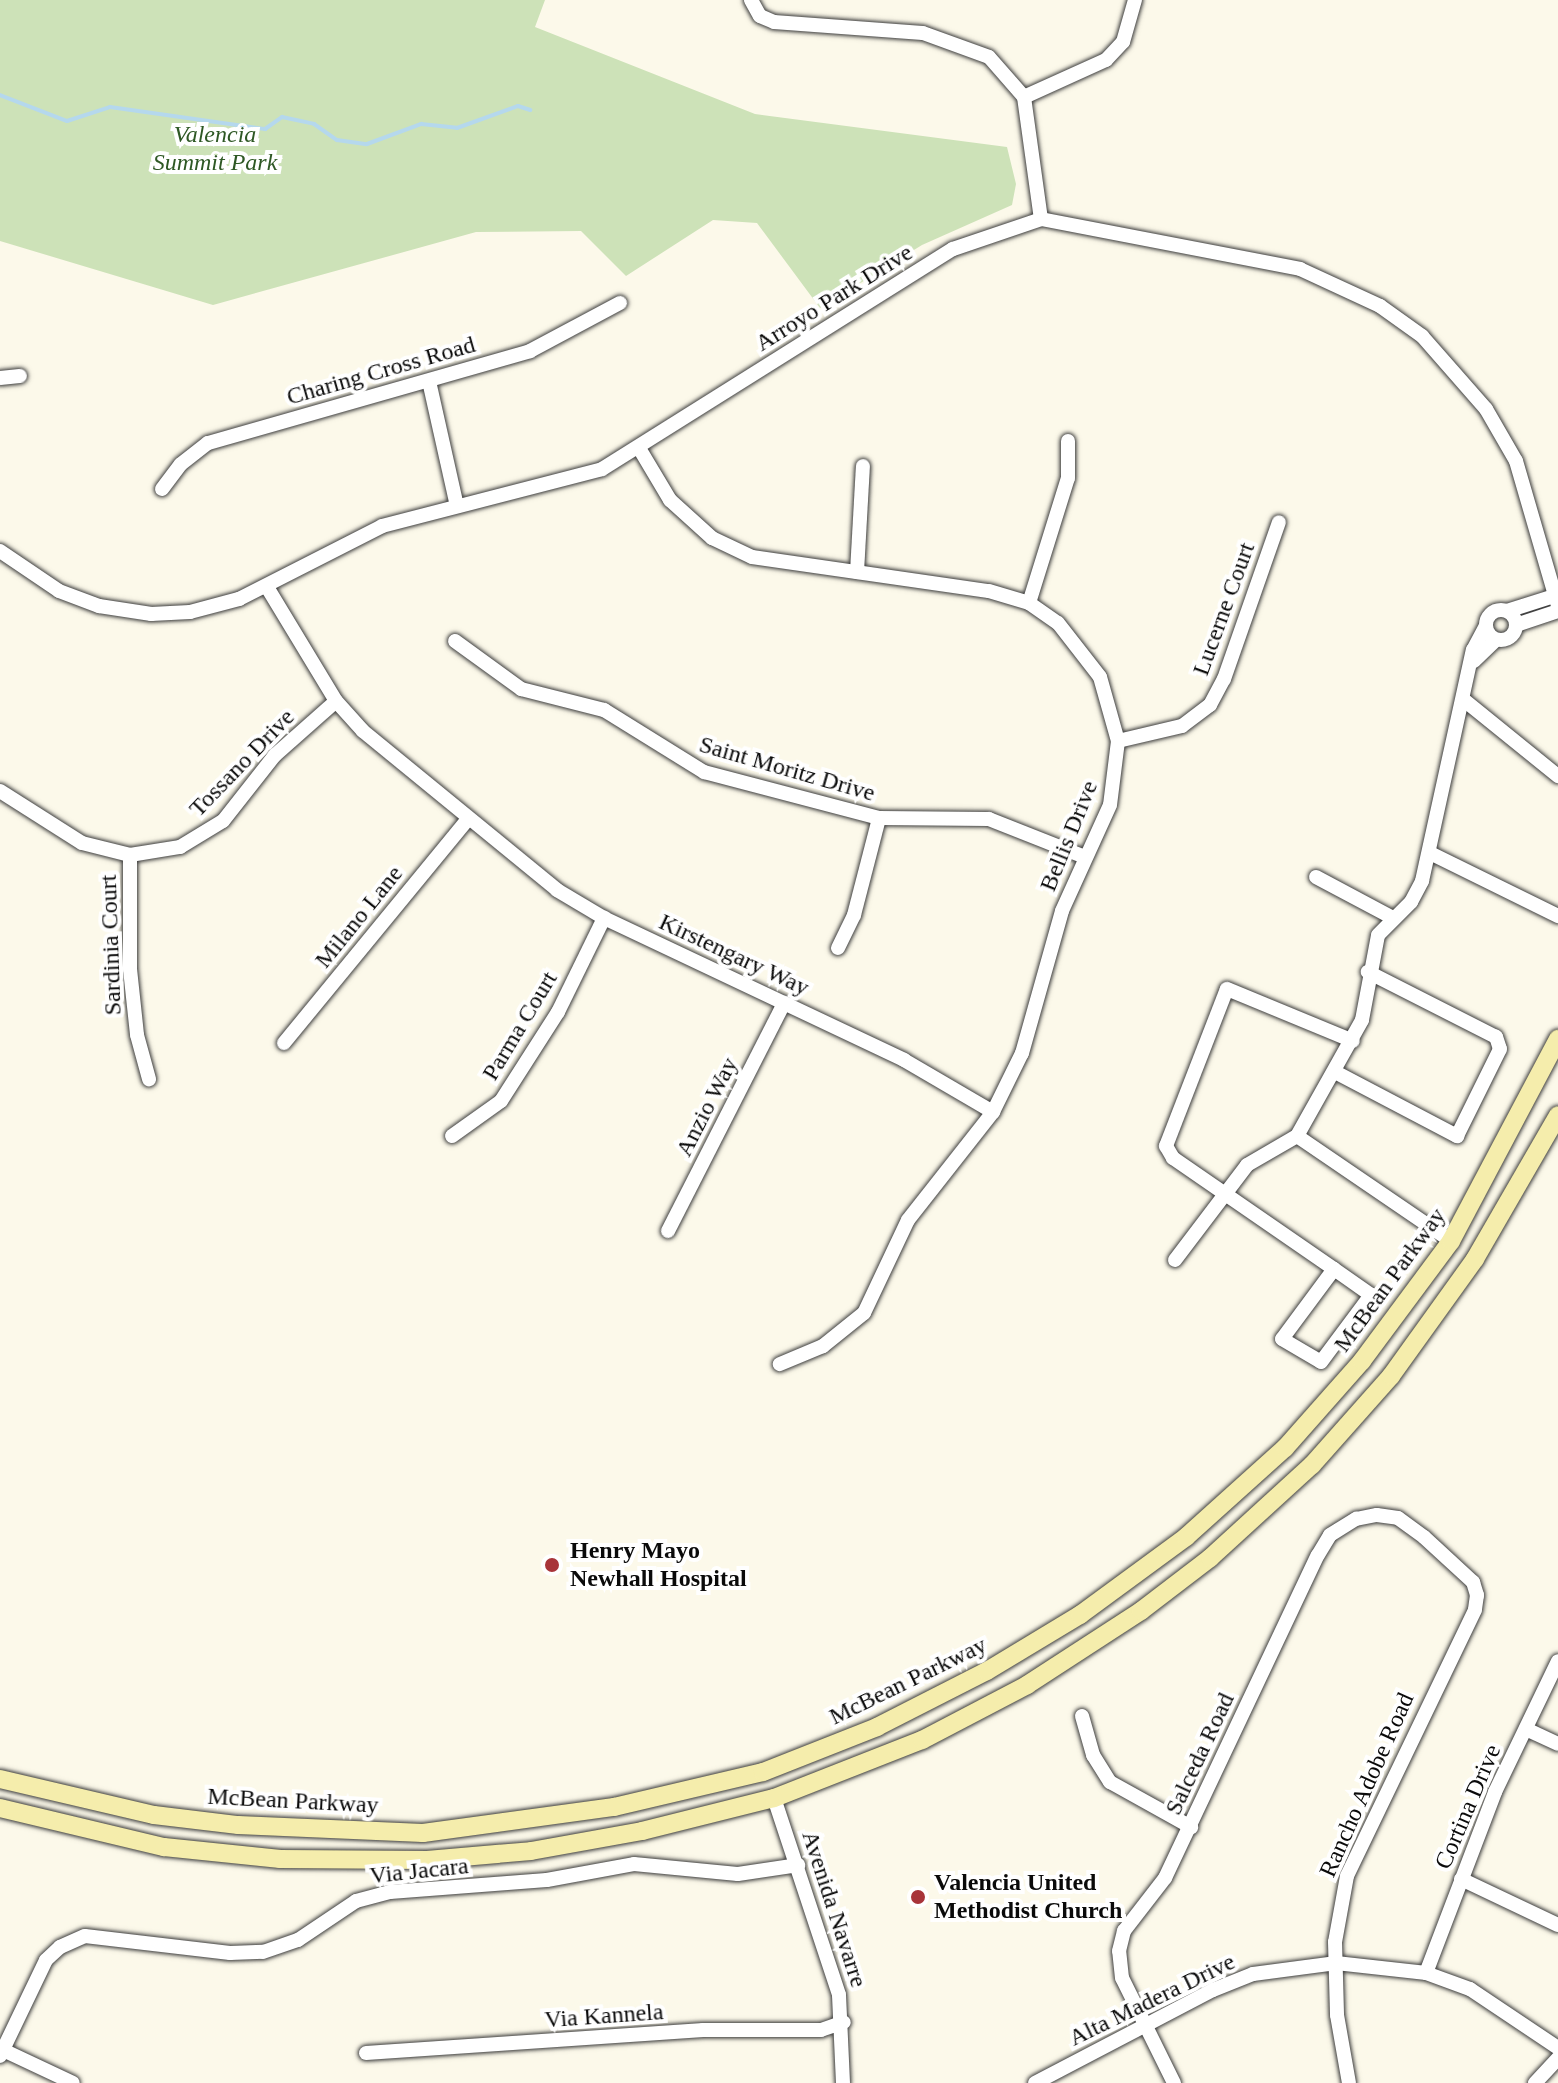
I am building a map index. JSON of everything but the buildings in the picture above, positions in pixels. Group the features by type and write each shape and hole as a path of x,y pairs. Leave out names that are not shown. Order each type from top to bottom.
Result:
{"main road":[{"name":"McBean Parkway","path":"0,1779 168,1817 238,1825 423,1833 614,1807 793,1761 942,1696 1040,1640 1142,1572 1285,1448 1362,1361 1451,1241 1558,1039"},
{"path":"0,1808 164,1847 280,1859 427,1860 531,1851 642,1831 774,1798 922,1740 1027,1685 1141,1611 1264,1512 1391,1376 1483,1247 1558,1115"}],"street":[{"path":"751,0 760,16 774,22 923,33 963,44 989,57 1024,97 1041,219"},
{"path":"1024,97 1106,60 1123,42 1135,0"},
{"name":"Arroyo Park Drive","path":"0,551 59,591 99,606 151,614 190,612 267,587 382,526 561,483 639,448 953,249 1041,219 1300,269 1380,306 1422,336 1486,409 1516,461 1532,502 1557,604"},
{"name":"Charing Cross Road","path":"162,489 181,464 208,443 530,351 620,303"},
{"path":"0,378 20,376"},
{"path":"429,381 457,506"},
{"path":"1029,603 1068,478 1068,441"},
{"name":"Bellis Drive","path":"639,448 670,500 712,538 752,557 989,591 1029,603 1058,623 1100,677 1118,741 1110,805 1062,911 1022,1053 993,1112 908,1220 864,1313 823,1346 780,1364"},
{"path":"857,572 863,466"},
{"name":"Lucerne Court","path":"1118,741 1182,726 1210,705 1224,679 1279,522"},
{"name":"Kirstengary Way","path":"267,587 336,701 363,731 546,882 604,918 904,1060 993,1112"},
{"path":"1175,1260 1247,1165 1297,1136 1337,1073 1353,1041 1378,935 1411,902 1430,853 1474,661 1473,650 1492,613 1557,604"},
{"path":"1474,661 1496,640 1512,637 1516,625 1557,604"},
{"path":"1507,611 1516,625"},
{"path":"1485,627 1496,640"},
{"name":"Saint Moritz Drive","path":"455,641 521,689 604,710 704,772 879,818 989,819 1085,857"},
{"path":"1464,700 1558,776"},
{"name":"Tossano Drive","path":"0,791 82,843 130,855 156,853 202,837 223,821 275,755 336,701"},
{"path":"838,948 854,915 879,818"},
{"name":"Milano Lane","path":"284,1043 468,819"},
{"path":"1430,853 1558,916"},
{"name":"Sardinia Court","path":"130,855 130,969 137,1035 149,1079"},
{"path":"1316,877 1393,918"},
{"name":"Parma Court","path":"452,1136 501,1101 558,1012 604,918"},
{"path":"1337,1073 1457,1136 1500,1049 1496,1037 1368,972"},
{"name":"McBean Parkway","path":"1334,1269 1282,1339 1321,1362 1371,1295 1334,1269 1173,1158 1166,1146 1227,989 1353,1041"},
{"name":"Anzio Way","path":"668,1231 784,1003"},
{"path":"1297,1136 1451,1241"},
{"name":"Salceda Road","path":"1174,2083 1122,1978 1119,1951 1124,1931 1165,1878 1330,1535 1356,1519 1377,1515 1398,1518 1424,1537"},
{"name":"Rancho Adobe Road","path":"1349,2083 1337,2015 1336,1963 1347,1876 1475,1610 1473,1582 1424,1537"},
{"name":"Cortina Drive","path":"1426,1973 1461,1879 1558,1661"},
{"path":"1082,1716 1093,1755 1110,1782 1191,1827"},
{"path":"1526,1729 1558,1744"},
{"name":"Avenida Navarre","path":"774,1798 798,1865 844,2022 843,2083"},
{"name":"Via Jacara","path":"1,2053 37,1973 60,1947 99,1934 230,1953 263,1952 298,1940 356,1901 390,1892 547,1880 634,1864 738,1874 798,1865"},
{"path":"1461,1879 1558,1925"},
{"name":"Alta Madera Drive","path":"1035,2083 1146,2024 1253,1974 1336,1963 1426,1973 1470,1989 1558,2048"},
{"name":"Via Kannela","path":"366,2053 703,2030 821,2030 844,2022"},
{"path":"1,2053 73,2083"},
{"path":"1535,2083 1558,2058"}],"green space":[{"name":"Valencia Summit Park","path":"0,0 545,0 535,27 755,114 1007,147 1016,184 1012,205 922,245 820,308 757,223 713,220 626,276 581,231 476,232 213,305 0,241"}],"waterway":[{"path":"0,95 67,121 110,107 265,129 282,117 314,124 337,140 367,144 421,124 457,128 518,106 530,110"}],"place":[{"name":"Henry Mayo Newhall Hospital","path":"552,1565"},
{"name":"Valencia United Methodist Church","path":"918,1897"}]}
